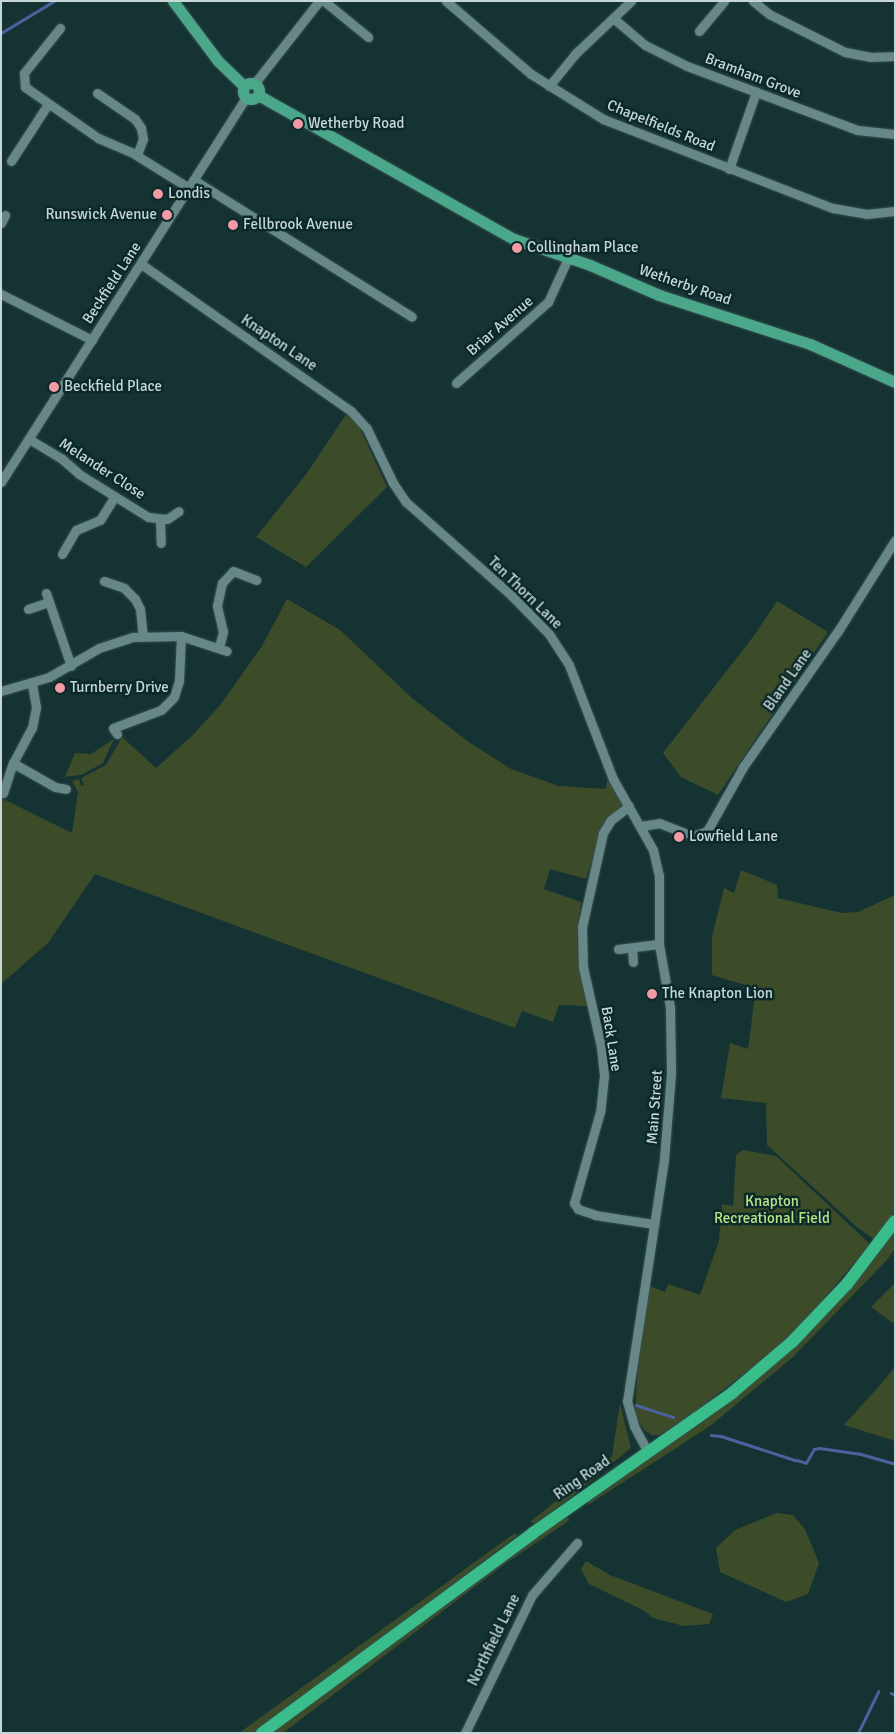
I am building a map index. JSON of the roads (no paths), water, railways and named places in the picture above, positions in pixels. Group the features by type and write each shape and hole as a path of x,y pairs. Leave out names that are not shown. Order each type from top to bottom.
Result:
{"highway":[{"name":"Ring Road","path":"262,1733 732,1393 792,1342 847,1284 895,1221"}],"main road":[{"name":"Wetherby Road","path":"173,1 218,61 250,91 505,234 659,295 756,324 810,344 895,382"}],"street":[{"name":"Beckfield Lane","path":"1,482 250,91 319,1"},
{"path":"324,1 368,38"},
{"name":"Chapelfields Road","path":"446,1 510,58 549,86 622,127 728,169 846,211 877,214 895,211"},
{"path":"549,86 570,59 631,1"},
{"path":"699,31 724,1"},
{"path":"753,1 769,14 844,52 870,57 895,56"},
{"name":"Bramham Grove","path":"613,18 656,52 857,130 895,134"},
{"path":"59,33 23,78 29,92 98,138 137,155 191,184 412,317"},
{"path":"728,169 756,92"},
{"path":"97,93 138,123 143,138 137,155"},
{"path":"11,161 48,104"},
{"name":"Briar Avenue","path":"456,383 548,302 568,258"},
{"name":"Knapton Lane","path":"141,264 351,410 367,429 383,463"},
{"path":"1,294 92,340"},
{"name":"Melander Close","path":"29,439 114,496 148,517 160,520"},
{"name":"Ten Thorn Lane","path":"383,463 410,506 511,594 556,644 574,677 609,770"},
{"path":"62,554 76,530 100,520 114,496"},
{"path":"161,544 160,520 179,511"},
{"name":"Bland Lane","path":"642,826 659,823 689,836 703,834 711,827 743,767 838,631 895,540"},
{"path":"1,691 32,684 71,666 99,648 143,636 181,636 223,649 223,632 218,599 222,583 232,568 256,580"},
{"path":"104,581 113,588 135,599 140,610 143,636"},
{"path":"28,609 47,598 71,666"},
{"path":"113,728 161,710 170,702 178,687 181,636"},
{"path":"3,793 13,763 32,728 36,707 32,684"},
{"path":"13,763 54,787 66,789"},
{"name":"Main Street","path":"609,770 642,826 658,868 659,944 670,1008 672,1051 667,1141 627,1401 634,1426 648,1452"},
{"name":"Back Lane","path":"629,806 611,820 603,833 582,927 583,967 601,1047 604,1076 600,1112 574,1204 578,1209 595,1215 654,1224"},
{"path":"618,949 659,944"},
{"path":"632,948 633,962"},
{"name":"Northfield Lane","path":"465,1733 532,1595 577,1543"}],"waterway":[{"path":"1,33 54,1"},
{"path":"636,1405 673,1417"},
{"path":"711,1435 721,1436 795,1460"},
{"path":"797,1460 806,1463 814,1449 820,1448 861,1454 895,1464"},
{"path":"858,1733 878,1692"},
{"path":"891,1693 895,1695"}],"place":[{"name":"Wetherby Road","path":"298,124"},
{"name":"Londis","path":"158,194"},
{"name":"Runswick Avenue","path":"167,215"},
{"name":"Fellbrook Avenue","path":"233,225"},
{"name":"Collingham Place","path":"517,248"},
{"name":"Beckfield Place","path":"54,387"},
{"name":"Turnberry Drive","path":"60,688"},
{"name":"Lowfield Lane","path":"679,837"},
{"name":"The Knapton Lion","path":"652,994"}],"park label":[{"name":"Knapton Recreational Field","path":"772,1210"}]}
